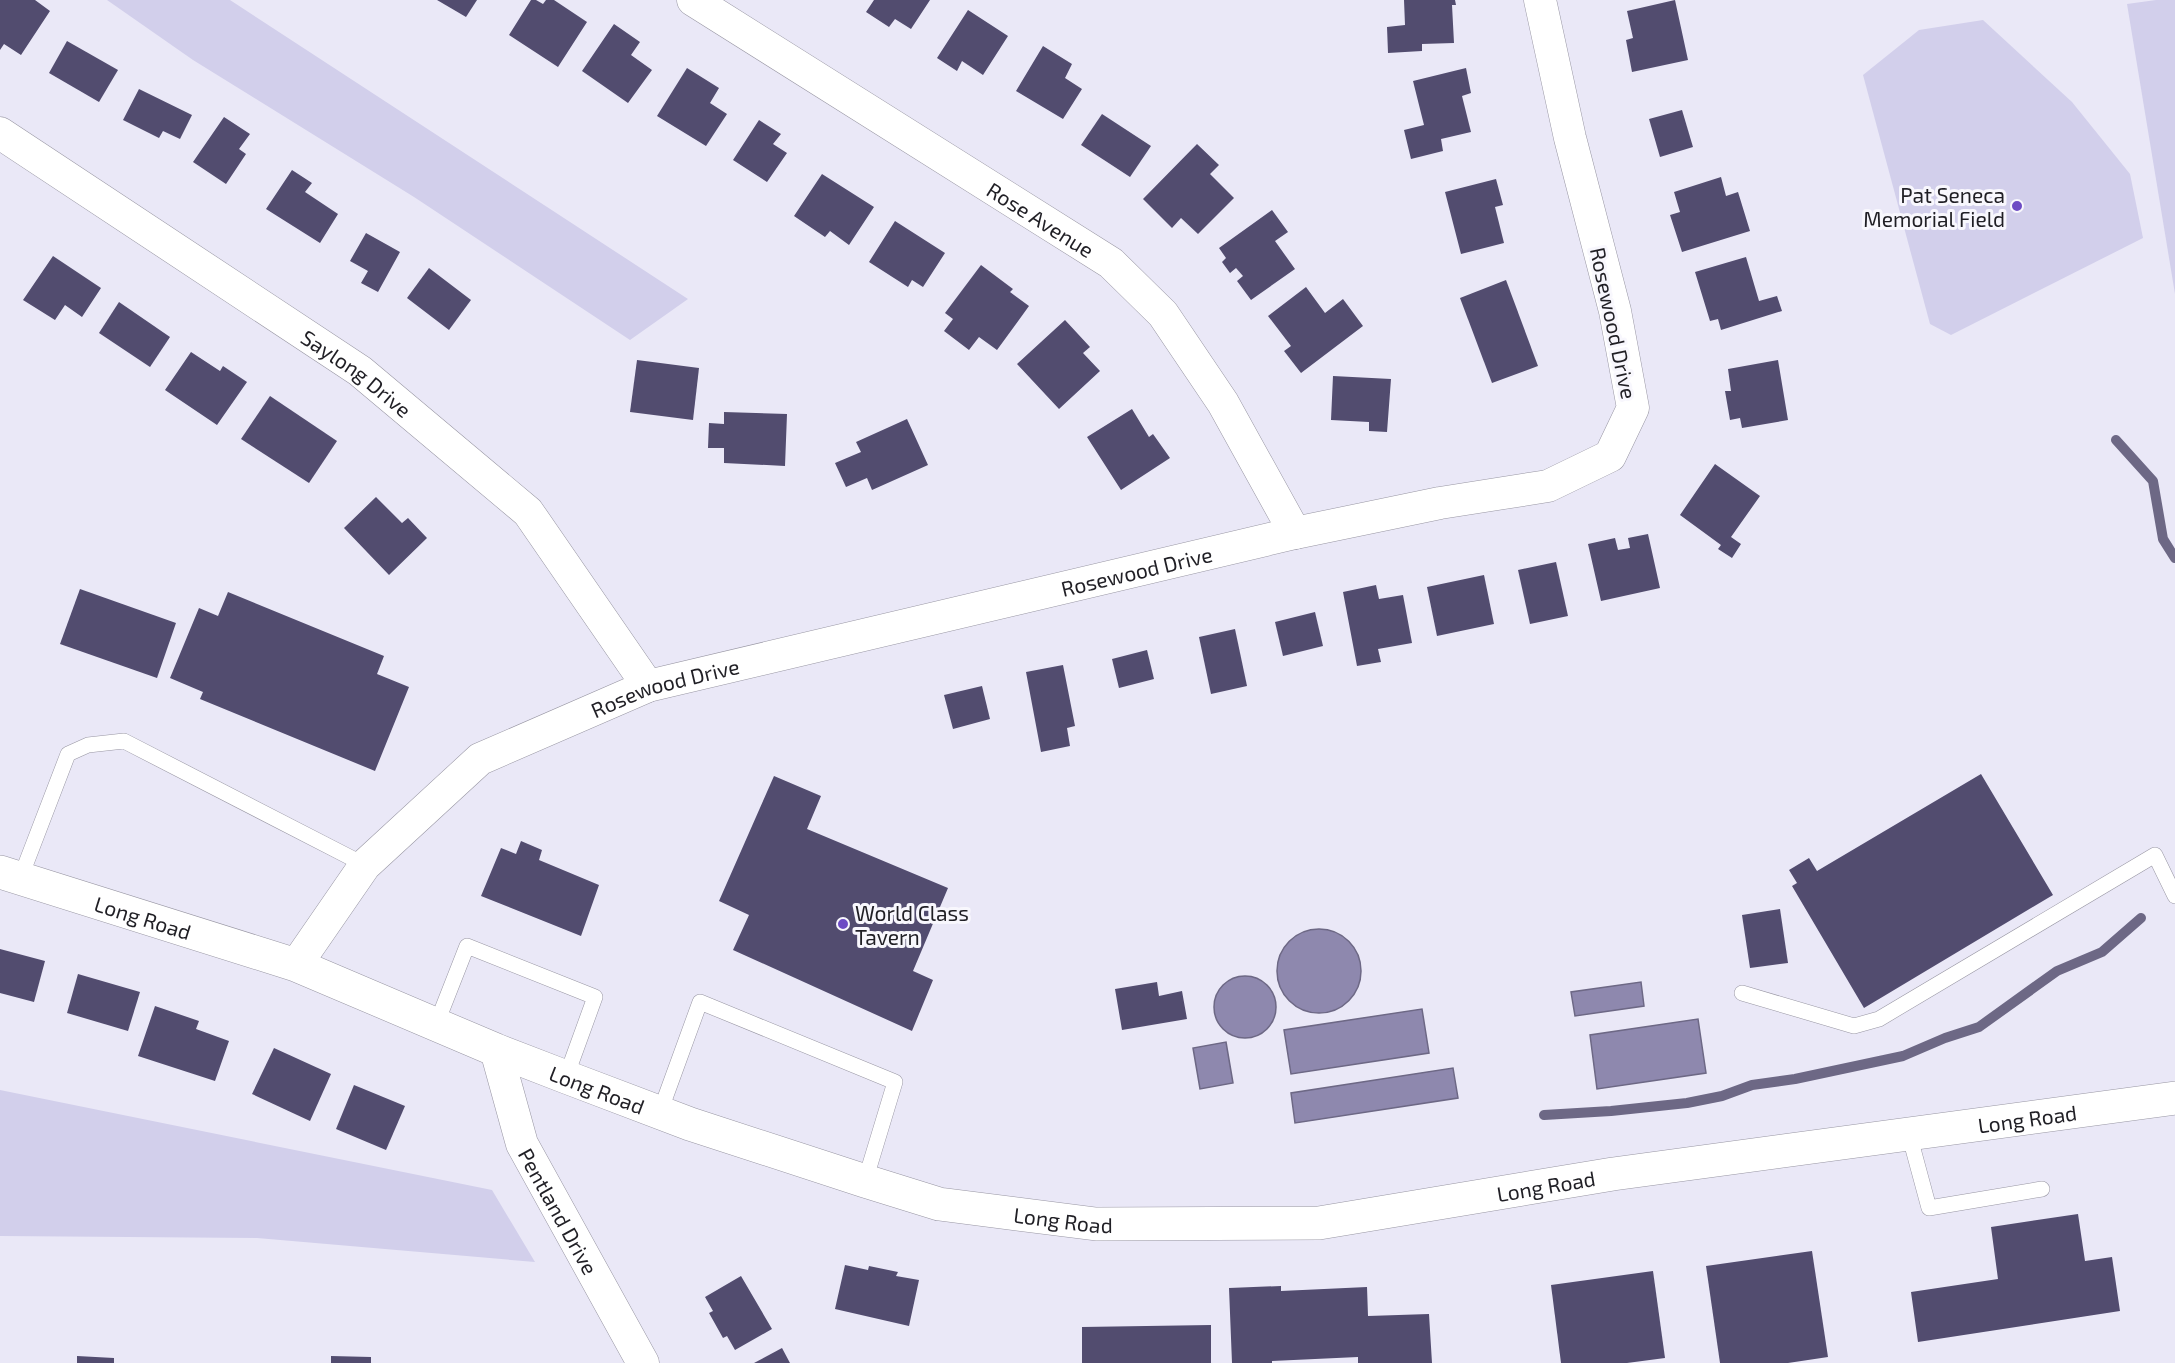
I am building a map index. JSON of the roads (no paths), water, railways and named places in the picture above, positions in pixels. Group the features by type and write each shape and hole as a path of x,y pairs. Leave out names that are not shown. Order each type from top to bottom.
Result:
{"street":[{"name":"Rose Avenue","path":"693,0 1111,263 1163,314 1217,393 1295,533"},
{"name":"Rosewood Drive","path":"296,965 365,865 480,759 648,686 1295,533 1440,503 1548,486 1610,456 1633,408 1615,310 1570,138 1540,0"},
{"name":"Saylong Drive","path":"0,133 360,371 528,513 648,686"},
{"name":"Long Road","path":"10,875 296,965 496,1050 566,1077 660,1112 865,1181 939,1204 1096,1224 1318,1223 1613,1174 2175,1098"},
{"name":"Pentland Drive","path":"496,1050 522,1144 643,1363"}],"lane":[{"path":"10,875 68,754 88,745 124,741 365,865"},
{"path":"1742,993 1854,1026 1879,1019 2156,855 2175,896"},
{"path":"436,1024 467,946 595,997 566,1077"},
{"path":"660,1112 700,1002 896,1082 865,1181"},
{"path":"1908,1134 1929,1208 2042,1189"}],"waterway":[{"path":"2116,440 2153,481 2163,539 2175,558"},
{"path":"1544,1115 1687,1103 1722,1096 1752,1085 1795,1079 1903,1056 1945,1038 1979,1027 2057,971 2102,952 2141,918"}],"place":[{"name":"Pat Seneca Memorial Field","path":"2017,206"},
{"name":"World Class Tavern","path":"843,924"}]}
